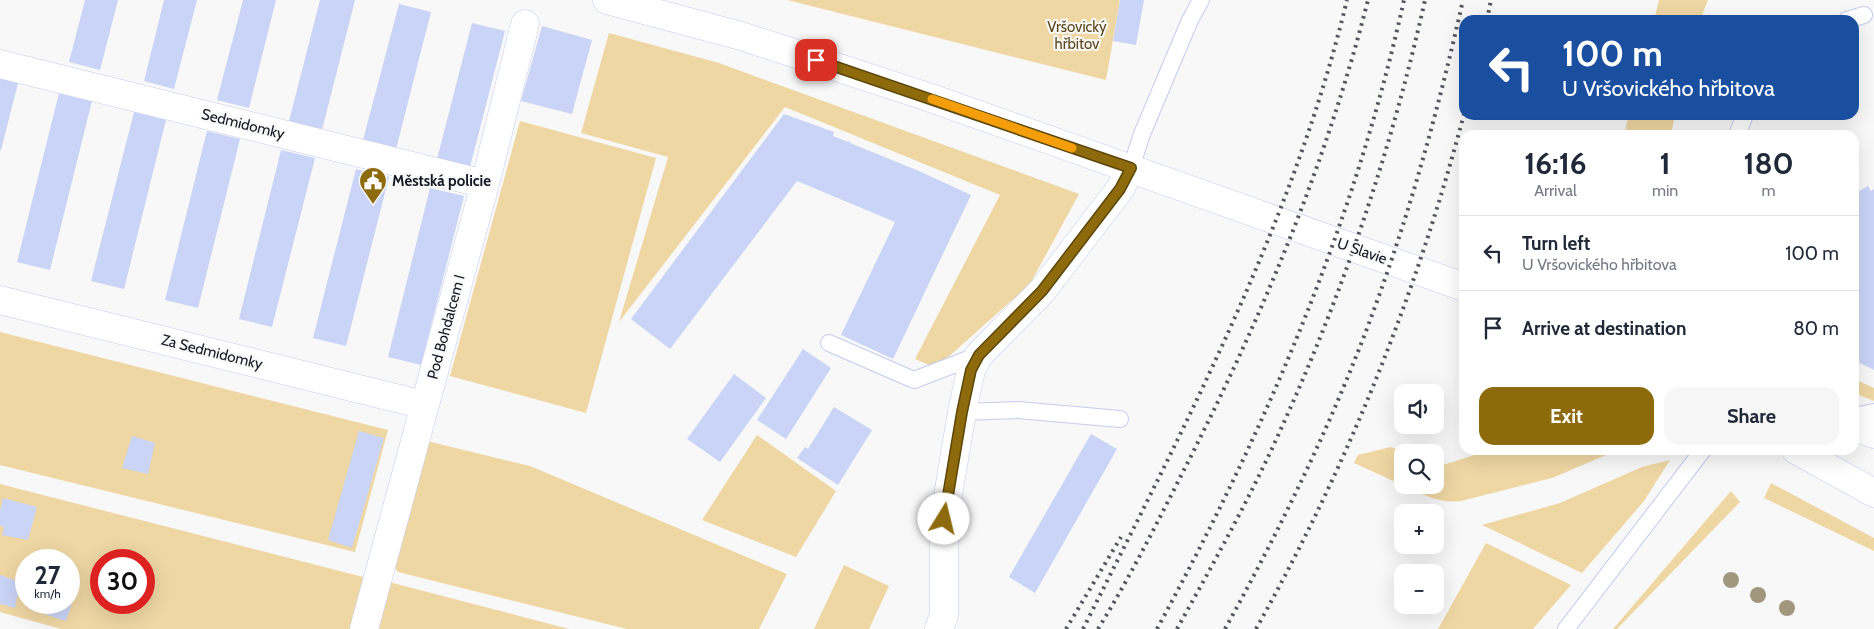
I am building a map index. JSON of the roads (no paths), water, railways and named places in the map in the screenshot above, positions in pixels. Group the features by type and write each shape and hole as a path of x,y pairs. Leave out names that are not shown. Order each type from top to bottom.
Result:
{"street":[{"name":"U Slavie","path":"607,0 741,36 957,107 1459,284"},
{"name":"Pod Bohdalcem I","path":"364,629 485,184 525,24"},
{"name":"Sedmidomky","path":"0,64 485,184"},
{"path":"939,629 944,616 944,519 971,370 979,355 1042,291 1120,189 1131,168"},
{"name":"Za Sedmidomky","path":"0,300 424,405"},
{"path":"1859,428 1874,434"},
{"path":"1805,455 1874,492"}],"lane":[{"path":"1131,168 1142,134 1190,20 1201,0"},
{"path":"1859,16 1864,15"},
{"path":"829,344 914,380 979,355"},
{"path":"962,412 1018,410 1120,419"},
{"path":"1859,415 1874,412"},
{"path":"1566,629 1702,455"}],"railway":[{"path":"1083,629 1197,399 1267,243 1297,164 1324,83 1347,0"},
{"path":"1098,629 1134,566 1189,460 1217,404 1268,292 1313,177 1333,119 1352,60 1368,0"},
{"path":"1157,629 1235,478 1303,323 1333,245 1360,165 1384,83 1404,0"},
{"path":"1177,629 1256,481 1280,431 1325,326 1364,219 1381,165 1412,55 1425,0"},
{"path":"1460,15 1463,0"},
{"path":"1488,15 1491,0"},
{"path":"1225,629 1290,505 1348,377 1365,334 1416,182 1446,73 1459,17"},
{"path":"1459,130 1462,120"},
{"path":"1256,629 1320,505 1376,378 1402,313 1459,132"},
{"path":"1066,629 1121,537"}],"place":[{"name":"Městská policie","path":"373,205"}],"park label":[{"name":"Vršovický hřbitov","path":"1077,36"}]}
